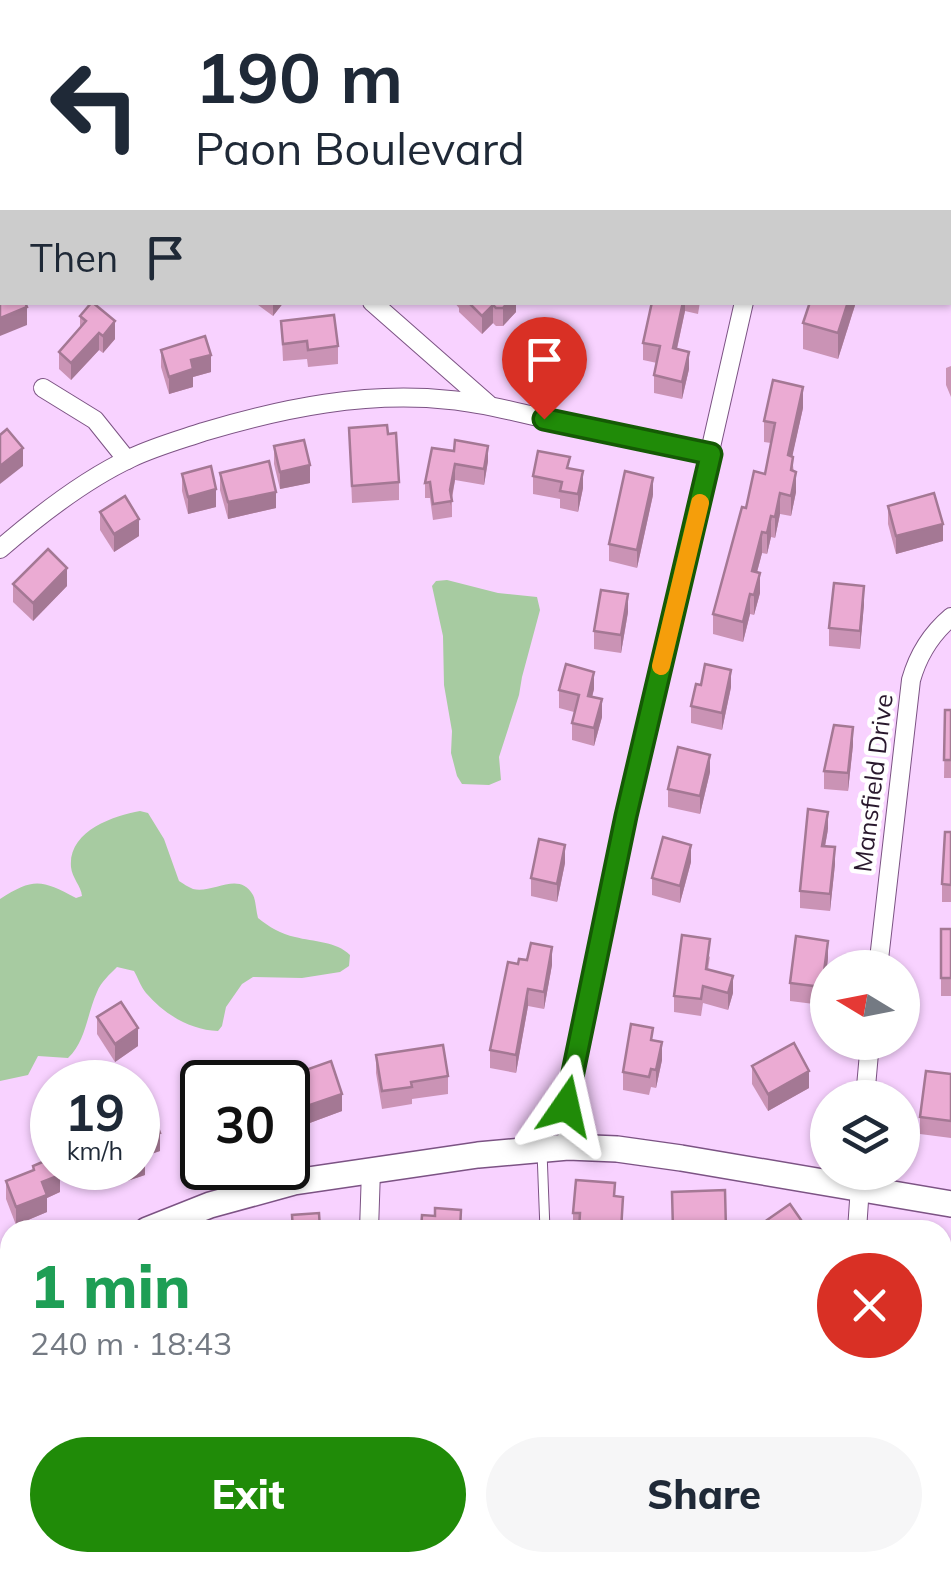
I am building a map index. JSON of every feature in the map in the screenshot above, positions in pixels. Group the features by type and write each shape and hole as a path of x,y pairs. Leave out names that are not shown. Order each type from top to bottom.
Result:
{"main road":[{"path":"172,1220 210,1205 294,1182 555,1148 604,1148 810,1174"},
{"path":"898,1190 951,1204"}],"street":[{"path":"375,305 488,404"},
{"path":"555,1148 630,796 743,305"},
{"path":"44,388 96,420 127,460"},
{"path":"0,548 38,518 148,450 273,412 320,404 396,397 488,404 711,454"},
{"name":"Mansfield Drive","path":"880,950 910,680 928,642 951,617"},
{"path":"369,1220 370,1170"},
{"path":"857,1220 860,1190"}],"lane":[{"path":"545,1220 555,1148"}],"green space":[{"path":"447,580 498,593 537,597 540,610 499,757 501,780 489,785 462,784 451,753 443,636 432,586 436,581"},
{"path":"140,811 148,813 164,839 179,881 201,890 241,884 253,895 258,918 285,934 338,947 350,955 349,966 340,972 302,978 253,977 242,984 226,1007 218,1031 197,1028 169,1014 146,993 134,971 117,967 99,988 82,1035 68,1058 38,1056 30,1060 28,1075 0,1081 0,899 30,884 55,887 76,898 82,896 71,867 72,854 84,835 117,817"}],"building":[{"path":"0,305 26,305 27,307 0,318"},
{"path":"89,305 96,305 115,321 71,363 59,352 86,321 80,316"},
{"path":"471,305 493,305 482,316"},
{"path":"651,305 682,305 673,348 689,352 682,382 654,375 660,346 643,343"},
{"path":"809,305 847,305 838,333 803,323"},
{"path":"334,315 338,346 308,350 307,341 283,344 281,321"},
{"path":"539,325 567,335 560,357 530,350"},
{"path":"205,336 211,355 191,360 193,369 169,377 161,350"},
{"path":"773,380 803,387 788,455 793,457 791,470 796,472 791,496 780,493 775,517 771,516 767,533 762,532 752,571 760,573 743,622 713,614 754,471 765,474 775,423 764,421"},
{"path":"387,425 388,434 396,433 399,482 352,486 349,428"},
{"path":"7,429 23,448 0,466 0,435"},
{"path":"304,440 310,465 280,472 274,446"},
{"path":"455,440 488,446 484,469 455,464 452,501 433,504 430,482 425,483 432,448 454,451"},
{"path":"538,451 570,457 567,468 583,471 578,494 560,491 562,482 533,476"},
{"path":"269,461 276,492 228,502 220,473"},
{"path":"211,466 216,489 188,497 182,474"},
{"path":"625,471 653,478 637,550 609,544"},
{"path":"934,493 943,524 896,536 888,506"},
{"path":"125,496 139,519 114,534 100,512"},
{"path":"48,549 67,568 33,603 13,584"},
{"path":"834,583 864,586 860,631 829,628"},
{"path":"601,590 628,594 621,635 594,631"},
{"path":"566,664 594,672 588,696 602,699 594,728 572,723 579,695 559,690"},
{"path":"705,664 731,670 722,713 691,706"},
{"path":"945,710 951,710 951,760 944,760"},
{"path":"834,725 853,727 848,773 824,771"},
{"path":"678,747 710,755 700,796 668,789"},
{"path":"808,809 828,812 822,846 835,847 830,894 800,891"},
{"path":"945,832 951,832 951,885 942,884"},
{"path":"663,837 691,845 680,886 652,878"},
{"path":"539,839 565,845 557,884 531,878"},
{"path":"941,929 951,929 951,978 941,978"},
{"path":"682,935 710,939 706,969 733,976 728,993 703,986 701,999 674,996"},
{"path":"796,936 828,941 827,950 810,950 810,986 790,983"},
{"path":"531,943 552,947 544,992 528,989 516,1055 490,1050 508,962 518,964 519,959 527,960"},
{"path":"121,1002 138,1028 115,1044 97,1017"},
{"path":"631,1024 653,1028 651,1040 662,1042 656,1070 651,1069 649,1077 623,1072"},
{"path":"794,1043 809,1071 768,1094 752,1066"},
{"path":"443,1045 448,1076 382,1091 376,1055"},
{"path":"331,1061 342,1094 310,1105 310,1068"},
{"path":"926,1071 951,1074 951,1121 920,1117"},
{"path":"30,1172 30,1190 45,1190 47,1195 16,1207 6,1181"},
{"path":"576,1180 615,1183 614,1196 623,1197 622,1220 580,1220 580,1213 573,1213"},
{"path":"725,1190 726,1220 673,1220 672,1192"},
{"path":"790,1204 801,1220 767,1220"},
{"path":"435,1208 461,1210 460,1220 422,1220 422,1215 435,1216"},
{"path":"319,1213 319,1220 292,1220 292,1215"}],"slow traffic":[{"path":"661,666 700,503"}],"route":[{"path":"544,419 711,454 626,816 566,1106"}]}
